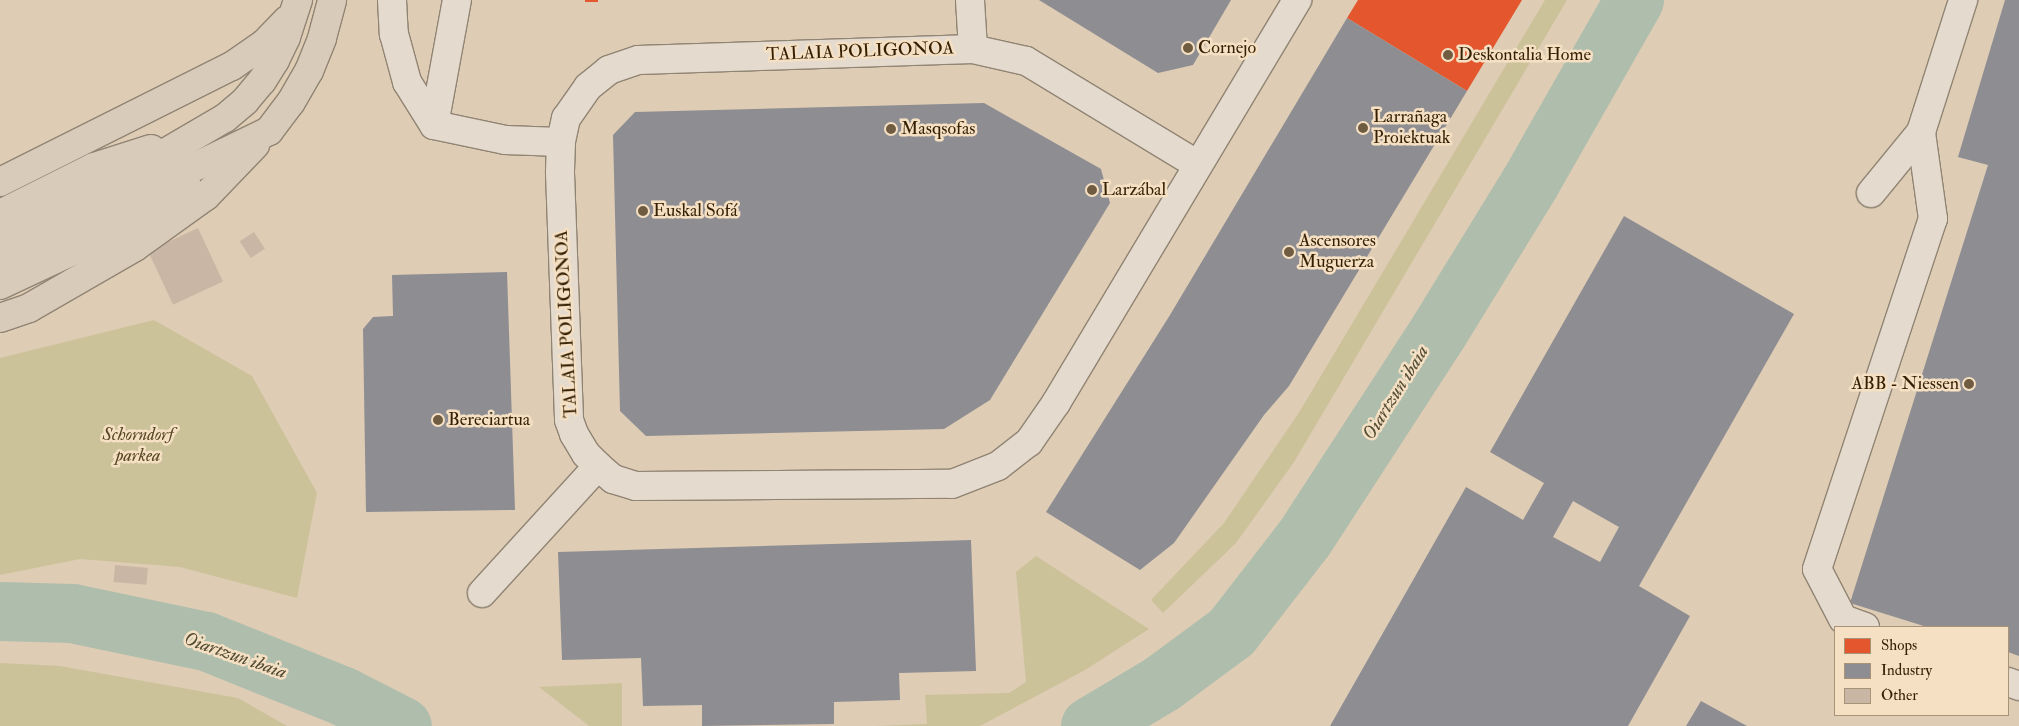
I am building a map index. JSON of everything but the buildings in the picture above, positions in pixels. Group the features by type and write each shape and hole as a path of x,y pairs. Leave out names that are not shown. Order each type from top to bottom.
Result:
{"highway":[{"path":"0,318 29,308 134,247 206,196 269,131 291,102 309,71 322,38 332,0"},
{"path":"0,240 104,188 203,133 225,118 245,101 262,81 286,37 295,7"},
{"path":"0,182 232,66 265,43 295,7"},
{"path":"0,261 269,131"},
{"path":"0,285 124,228 197,182 269,131"},
{"path":"0,214 94,167 203,133"}],"street":[{"path":"392,0 394,34 407,82 434,125 505,140 561,142"},
{"path":"434,125 457,0"},
{"path":"970,0 973,49"},
{"name":"TALAIA POLIGONOA","path":"1198,165 1026,62 973,49 638,60 608,70 588,87 566,118 561,142 560,173 569,420 586,454 598,466 613,479 636,486 952,484 998,466 1029,442 1056,403 1297,0"},
{"path":"1871,193 1921,132 1963,0"},
{"path":"1862,626 1843,619 1817,570 1933,219 1921,132"},
{"path":"482,593 598,466"}],"green space":[{"path":"1545,0 1567,0 1294,462 1236,543 1163,613 1151,600 1224,523 1300,411"},
{"name":"Schorndorf parkea","path":"154,320 252,376 317,493 297,598 180,567 80,559 0,575 0,358"},
{"path":"1036,556 1149,629 1085,670 980,726 876,726 927,724 925,695 1009,693 1026,682 1016,572"},
{"path":"0,663 60,666 238,698 287,726 0,726"},
{"path":"622,683 622,726 589,726 539,687"}],"waterway":[{"name":"Oiartzun ibaia","path":"1090,726 1162,683 1231,632 1304,538 1439,330 1530,182 1634,0"},
{"name":"Oiartzun ibaia","path":"0,611 72,613 206,641 343,696 402,726"}],"place":[{"name":"Cornejo","path":"1188,48"},
{"name":"Deskontalia Home","path":"1448,55"},
{"name":"Larrañaga Proiektuak","path":"1363,128"},
{"name":"Masqsofas","path":"891,129"},
{"name":"Larzábal","path":"1092,190"},
{"name":"Euskal Sofá","path":"643,211"},
{"name":"Ascensores Muguerza","path":"1289,252"},
{"name":"ABB - Niessen","path":"1969,384"},
{"name":"Bereciartua","path":"438,420"}]}
